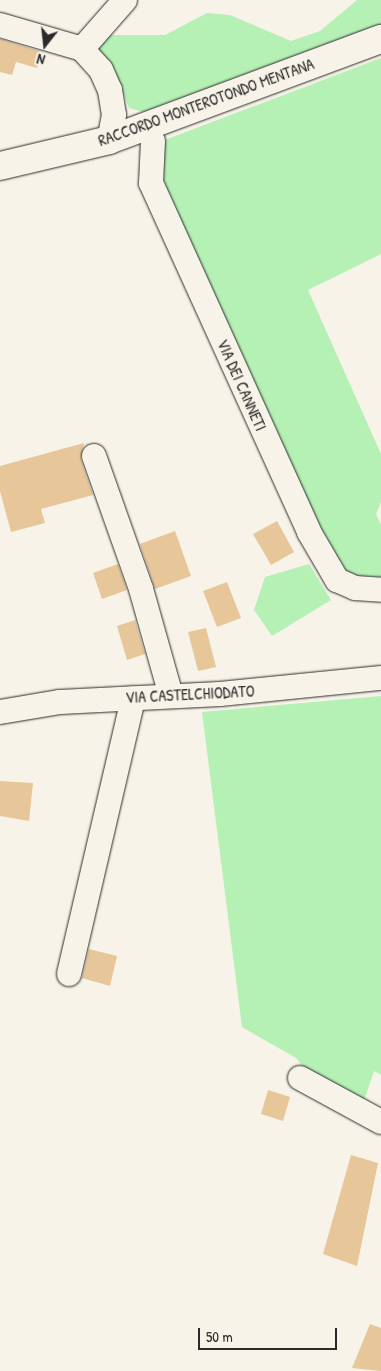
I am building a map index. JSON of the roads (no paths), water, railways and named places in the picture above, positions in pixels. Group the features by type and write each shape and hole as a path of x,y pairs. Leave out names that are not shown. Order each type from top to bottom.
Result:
{"main road":[{"name":"RACCORDO MONTEROTONDO MENTANA","path":"0,166 109,140 381,39"}],"street":[{"path":"82,49 125,0"},
{"path":"0,25 82,49 101,70 110,90 114,115 109,140"},
{"name":"VIA DEI CANNETI","path":"153,141 151,183 309,532 337,580 355,588 381,590"},
{"path":"94,456 142,589 171,696"},
{"name":"VIA CASTELCHIODATO","path":"0,712 60,702 171,696 381,678"},
{"path":"69,974 133,698"},
{"path":"300,1078 381,1122"}]}
